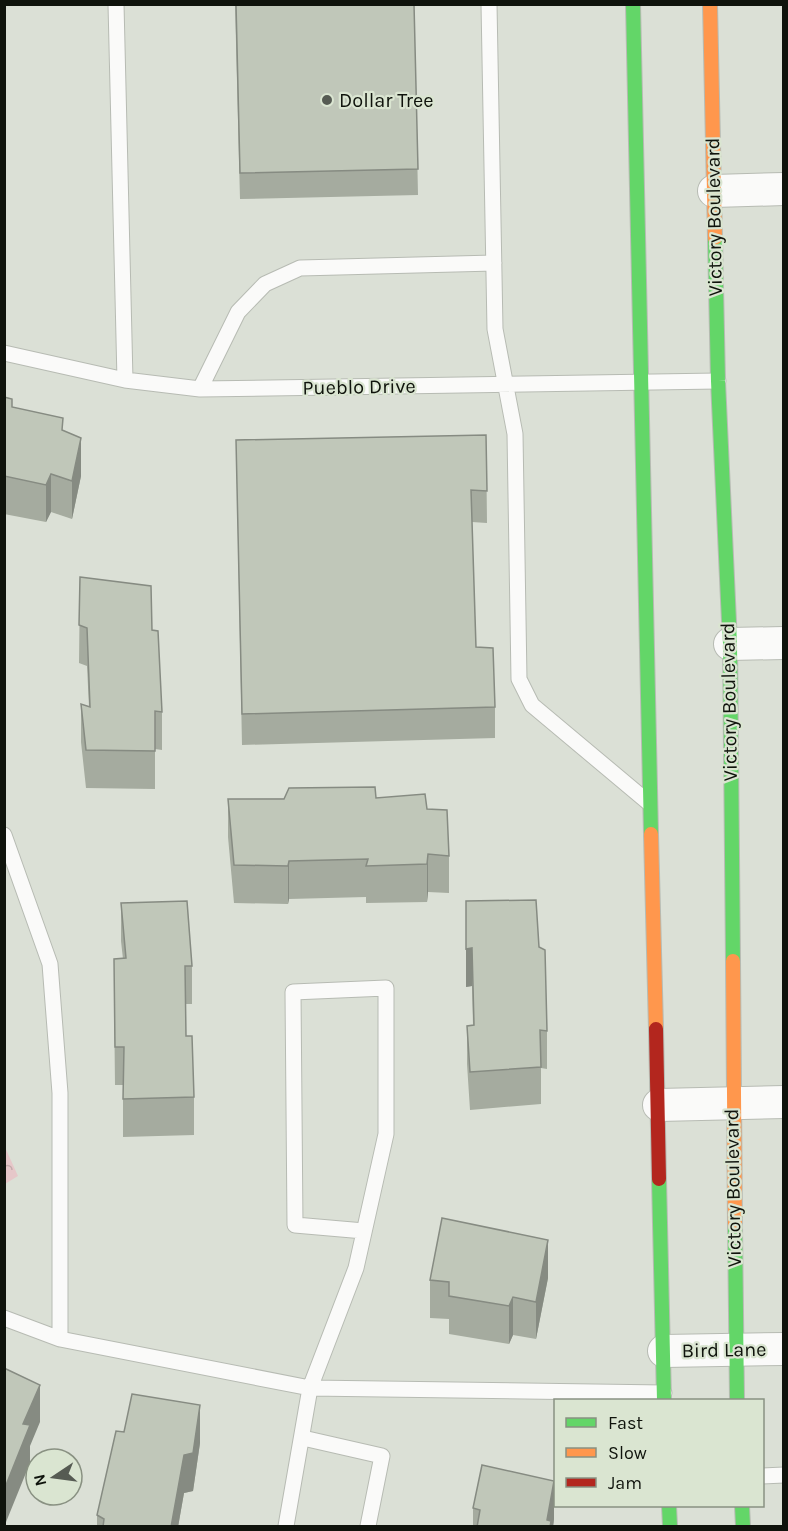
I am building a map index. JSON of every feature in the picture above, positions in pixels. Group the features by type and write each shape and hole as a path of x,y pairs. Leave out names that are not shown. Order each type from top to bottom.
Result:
{"main road":[{"path":"633,4 664,1397"},
{"name":"Victory Boulevard","path":"710,4 718,381 729,644 732,1104 737,1399"},
{"path":"669,1507 670,1527"},
{"path":"742,1507 743,1527"}],"street":[{"path":"714,191 783,189"},
{"path":"729,644 783,643"},
{"path":"658,1105 783,1102"},
{"name":"Bird Lane","path":"664,1351 783,1349"}],"lane":[{"path":"116,4 125,380"},
{"path":"489,4 495,329 515,434 519,679 532,705 652,805"},
{"path":"200,389 238,312 265,284 300,268 494,263"},
{"name":"Pueblo Drive","path":"4,354 125,380 200,389 718,381"},
{"path":"4,835 50,964 60,1093 60,1339"},
{"path":"286,1527 310,1388 356,1268 386,1134 386,988 293,992 295,1225 364,1231"},
{"path":"4,1318 60,1339 310,1388 664,1397"},
{"path":"303,1438 382,1456 368,1527"},
{"path":"764,1476 783,1475"}],"green space":[{"path":"4,1145 18,1176 5,1184 4,1184"}],"building":[{"name":"Dollar Tree","path":"236,4 414,4 418,169 240,173"},
{"path":"4,397 12,399 12,407 63,418 62,430 81,438 72,481 51,474 46,485 4,476"},
{"path":"486,435 487,491 471,490 476,647 493,648 495,707 242,714 236,440"},
{"path":"80,577 151,586 152,630 158,631 162,712 155,711 155,751 86,750 81,704 90,707 87,628 79,625"},
{"path":"375,787 376,798 425,794 427,809 447,810 449,856 428,854 427,864 366,866 368,859 289,861 288,866 234,865 228,799 284,799 289,788"},
{"path":"536,900 539,947 545,950 547,1031 540,1030 541,1067 470,1072 467,1026 474,1025 472,948 466,949 466,901"},
{"path":"187,901 192,966 185,966 186,1036 192,1036 194,1097 123,1099 124,1047 115,1047 114,959 126,958 121,903"},
{"path":"442,1218 548,1240 536,1302 513,1297 509,1306 449,1296 449,1282 430,1280"},
{"path":"4,1368 40,1385 23,1424 30,1425 4,1490"},
{"path":"132,1394 200,1405 193,1453 184,1455 171,1527 103,1527 104,1519 97,1515 116,1431 124,1432"},
{"path":"482,1465 554,1481 547,1520 551,1521 550,1527 477,1527 480,1510 473,1508"}],"traffic: fast":[{"path":"633,4 651,834"},
{"path":"715,238 718,381 730,644 733,961"},
{"path":"659,1179 664,1399"},
{"path":"735,1225 737,1399"},
{"path":"669,1507 670,1526"},
{"path":"742,1507 743,1526"}],"traffic: slow":[{"path":"710,4 715,238"},
{"path":"651,834 656,1029"},
{"path":"733,961 735,1225"}],"traffic: jam":[{"path":"656,1029 659,1179"}],"place":[{"name":"Dollar Tree","path":"327,100"}]}
